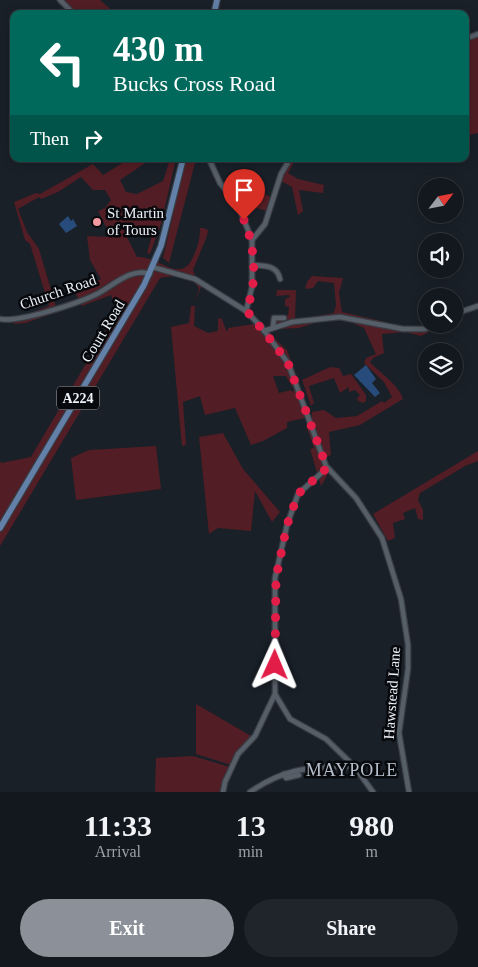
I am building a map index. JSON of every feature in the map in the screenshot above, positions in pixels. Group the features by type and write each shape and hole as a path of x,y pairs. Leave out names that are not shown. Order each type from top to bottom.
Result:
{"main road":[{"name":"Court Road","path":"0,528 150,274 163,239 182,162"}],"street":[{"path":"60,0 70,10"},
{"path":"210,162 220,183 238,205 252,240 251,294 246,310"},
{"path":"252,240 260,232 267,219 281,174 288,162"},
{"path":"253,265 273,268 278,273 280,279"},
{"path":"152,267 191,278 246,310 288,363 327,468 298,494 287,525 275,585 275,694 255,736 238,754 225,782 223,792"},
{"name":"Church Road","path":"0,319 8,321 26,319 95,295 133,273 141,271 150,274"},
{"path":"463,311 478,306"},
{"path":"264,331 292,322 340,317 403,329 418,329"},
{"path":"273,327 274,318 284,318"},
{"name":"Hawstead Lane","path":"327,468 356,498 382,538 401,599 408,645 408,669 399,733 409,792"},
{"path":"275,694 290,719 326,739 354,766 372,792"},
{"path":"250,792 265,781 300,769 354,766"},
{"path":"284,774 286,778 299,775"}],"shaded area":[{"path":"64,0 100,0 111,10 73,10"},
{"path":"478,37 478,133 469,135 469,40"},
{"path":"124,162 147,162 120,180 126,192 137,194 163,181 169,162 175,162 161,224 150,254 147,253 153,232 126,235 137,257 154,260 176,269 183,269 189,264 194,255 200,235 200,228 208,230 193,270 197,280 202,285 195,301 199,289 192,281 176,277 160,278 0,546 0,460 1,463 31,457 117,311 111,295 82,306 76,294 78,289 101,279 90,260 87,236 111,237 98,211 105,208 111,200 105,190 93,190 81,177 58,192 41,199 39,197 18,209 27,232 39,249 56,307 61,311 25,323 14,324 15,319 49,306 30,244 25,240 14,202 36,193 40,194 93,164 103,175"},
{"path":"185,162 195,162 169,263 163,258"},
{"path":"291,162 294,162 288,173 298,179 324,185 323,193 299,190 303,211 298,215 292,187 281,181"},
{"path":"248,184 272,198 268,211 240,204 234,195 244,185"},
{"path":"312,276 343,278 339,293 342,312 411,328 418,328 418,333 427,333 421,336 406,332 382,334 384,353 373,358 370,362 393,384 403,399 360,425 329,432 331,455 324,458 327,476 321,486 310,449 314,448 306,425 311,423 312,412 324,410 336,418 357,416 392,397 384,382 364,363 366,358 376,354 364,328 336,316 299,328 277,329 274,323 288,315 289,307 285,306 285,299 290,297 289,295 276,296 277,290 296,290 295,320 334,313 336,305 334,283 318,281 313,288 305,289 307,282"},
{"path":"191,306 195,306 194,326 208,333 218,331 218,318 222,319 228,331 228,328 254,324 271,344 273,337 287,350 300,385 292,387 286,376 273,376 279,393 291,390 292,392 295,389 305,418 287,422 287,428 263,441 251,445 235,408 205,415 200,396 183,402 186,445 182,446 171,327 189,323"},
{"path":"330,367 339,368 343,376 351,374 366,395 366,401 363,403 358,401 357,398 360,395 355,390 349,392 349,387 340,393 334,378 309,386 314,403 311,406 302,380"},
{"path":"223,433 243,469 280,512 272,522 255,491 251,531 218,528 209,534 199,437"},
{"path":"156,446 161,489 76,500 71,458 89,450"},
{"path":"478,451 478,461 465,466 420,493 418,500 423,510 423,520 418,519 415,508 403,513 405,519 393,523 395,538 388,541 373,514"},
{"path":"196,704 251,736 236,752 231,765 196,754"},
{"path":"193,756 230,767 220,792 155,792 156,758"}],"building":[{"path":"68,216 71,221 73,219 77,226 66,233 59,224"},
{"path":"366,365 376,379 372,383 380,393 375,397 354,375"}],"place":[{"name":"St Martin of Tours","path":"97,222"}],"district":[{"name":"MAYPOLE","path":"352,770"}],"route":[{"path":"244,220 252,240 253,252 251,294 246,310 288,363 327,468 298,494 287,525 276,578 275,665"}]}
